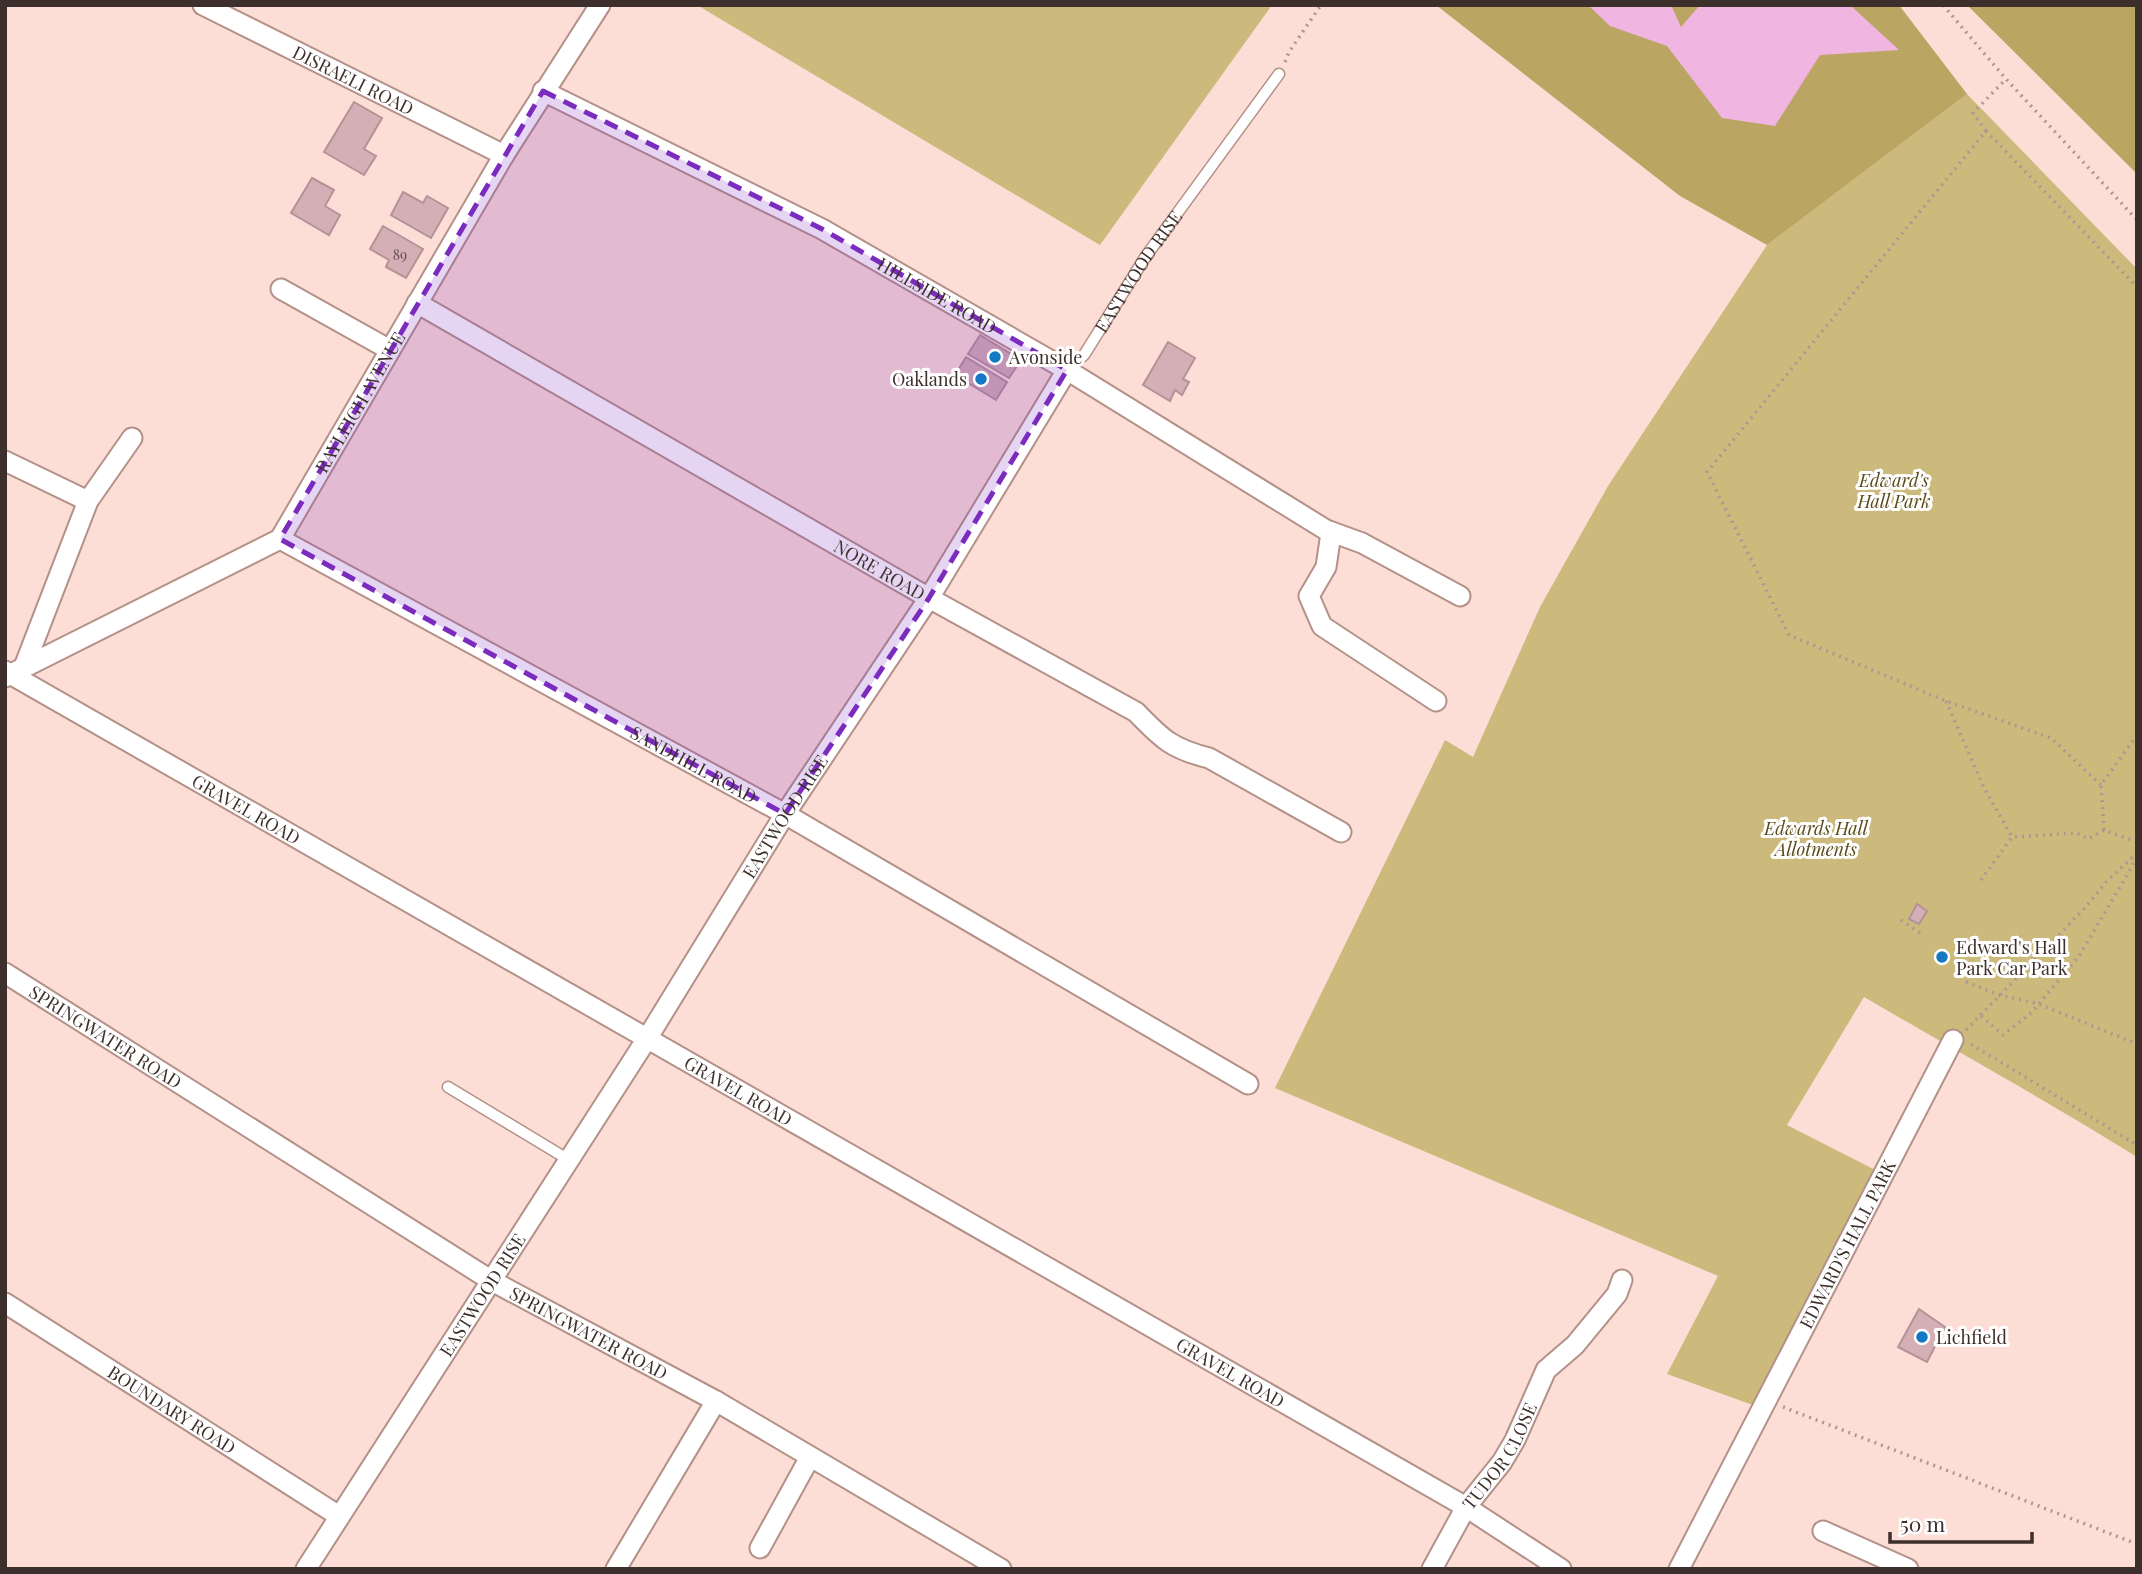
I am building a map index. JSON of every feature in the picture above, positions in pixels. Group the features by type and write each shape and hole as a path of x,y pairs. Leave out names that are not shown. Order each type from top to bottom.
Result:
{"street":[{"name":"DISRAELI ROAD","path":"203,5 504,155"},
{"name":"RAYLEIGH AVENUE","path":"280,539 504,155 543,90 600,5"},
{"name":"HILLSIDE ROAD","path":"543,90 822,229 1067,370 1329,531 1362,543 1460,596"},
{"path":"281,289 390,350"},
{"name":"NORE ROAD","path":"417,303 929,598 1136,712 1161,739 1186,752 1209,758 1341,832"},
{"name":"EASTWOOD RISE","path":"306,1569 648,1037 785,814 929,598 1067,370"},
{"path":"11,672 88,501 132,438"},
{"path":"5,461 88,501"},
{"path":"1329,531 1331,533 1326,566 1309,596 1322,626 1436,701"},
{"path":"11,672 280,539"},
{"name":"SANDHILL ROAD","path":"280,539 785,814 1248,1084"},
{"name":"GRAVEL ROAD","path":"11,672 1466,1507"},
{"name":"SPRINGWATER ROAD","path":"5,973 492,1281 716,1401 1002,1569"},
{"name":"EDWARD'S HALL PARK","path":"1679,1569 1954,1040"},
{"name":"TUDOR CLOSE","path":"1561,1569 1466,1507 1502,1462 1515,1440 1542,1376 1592,1325 1617,1294 1622,1280"},
{"name":"BOUNDARY ROAD","path":"5,1303 339,1516"},
{"path":"616,1569 716,1401"},
{"path":"760,1548 810,1457"},
{"path":"1432,1569 1466,1507"},
{"path":"1823,1531 1908,1569"}],"lane":[{"name":"EASTWOOD RISE","path":"1067,370 1084,355 1146,256 1279,74"},
{"path":"447,1087 569,1160"}],"path":[{"path":"1279,74 1289,52 1321,5"},
{"path":"1944,5 2006,79 2137,220"},
{"path":"2006,79 1973,113 1986,131 2137,287"},
{"path":"1986,131 1707,472 1789,635 1946,701 2051,738 2101,785"},
{"path":"1946,701 1984,788 2012,837"},
{"path":"2104,830 2101,785 2137,735"},
{"path":"2012,837 2077,833 2088,839 2104,830 2137,842"},
{"path":"1981,880 2012,837"},
{"path":"1954,1040 1981,1016 2085,908 2106,882 2137,856"},
{"path":"1981,1016 2003,1035 2032,1013 2079,956 2137,856"},
{"path":"1901,920 1920,933"},
{"path":"1966,982 1999,995 2039,1004 2137,1044"},
{"path":"1980,1049 2137,1145"},
{"path":"1765,1401 2137,1544"}],"highlighted area":[{"path":"543,91 822,229 1067,370 929,598 785,814 280,539"}],"green space":[{"path":"697,5 1272,5 1100,245"},
{"path":"1967,94 2137,269 2137,1157 1864,997 1787,1125 1883,1174 1761,1408 1667,1374 1718,1276 1275,1088 1445,740 1473,757 1540,607 1608,486 1767,245"}],"shaded area":[{"path":"1436,5 1899,5 1967,94 1767,245 1680,196"},
{"path":"1588,5 1671,5 1681,27 1700,5 1850,5 1899,50 1820,55 1775,126 1722,118 1667,46 1610,26"},
{"path":"1967,5 2137,5 2137,174"}],"building":[{"path":"354,102 382,118 364,149 376,156 364,175 324,152"},
{"path":"312,178 334,190 325,206 340,215 329,235 291,213"},
{"path":"403,192 423,203 427,196 448,208 431,238 391,215"},
{"path":"383,226 423,249 406,278 386,267 389,260 370,249"},
{"name":"Avonside","path":"980,335 1021,360 1009,378 968,354"},
{"path":"1168,342 1195,358 1183,379 1189,382 1182,395 1175,390 1170,401 1143,385"},
{"name":"Oaklands","path":"966,357 1007,382 996,400 955,375"},
{"path":"1917,904 1927,911 1919,924 1909,919"},
{"name":"Lichfield","path":"1919,1309 1945,1327 1927,1362 1898,1347"}],"place":[{"name":"Avonside","path":"995,357"},
{"name":"Oaklands","path":"981,379"},
{"name":"Edward's Hall Park Car Park","path":"1942,957"},
{"name":"Lichfield","path":"1922,1337"}],"park label":[{"name":"Edward's Hall Park","path":"1894,490"},
{"name":"Edwards Hall Allotments","path":"1816,838"}]}
